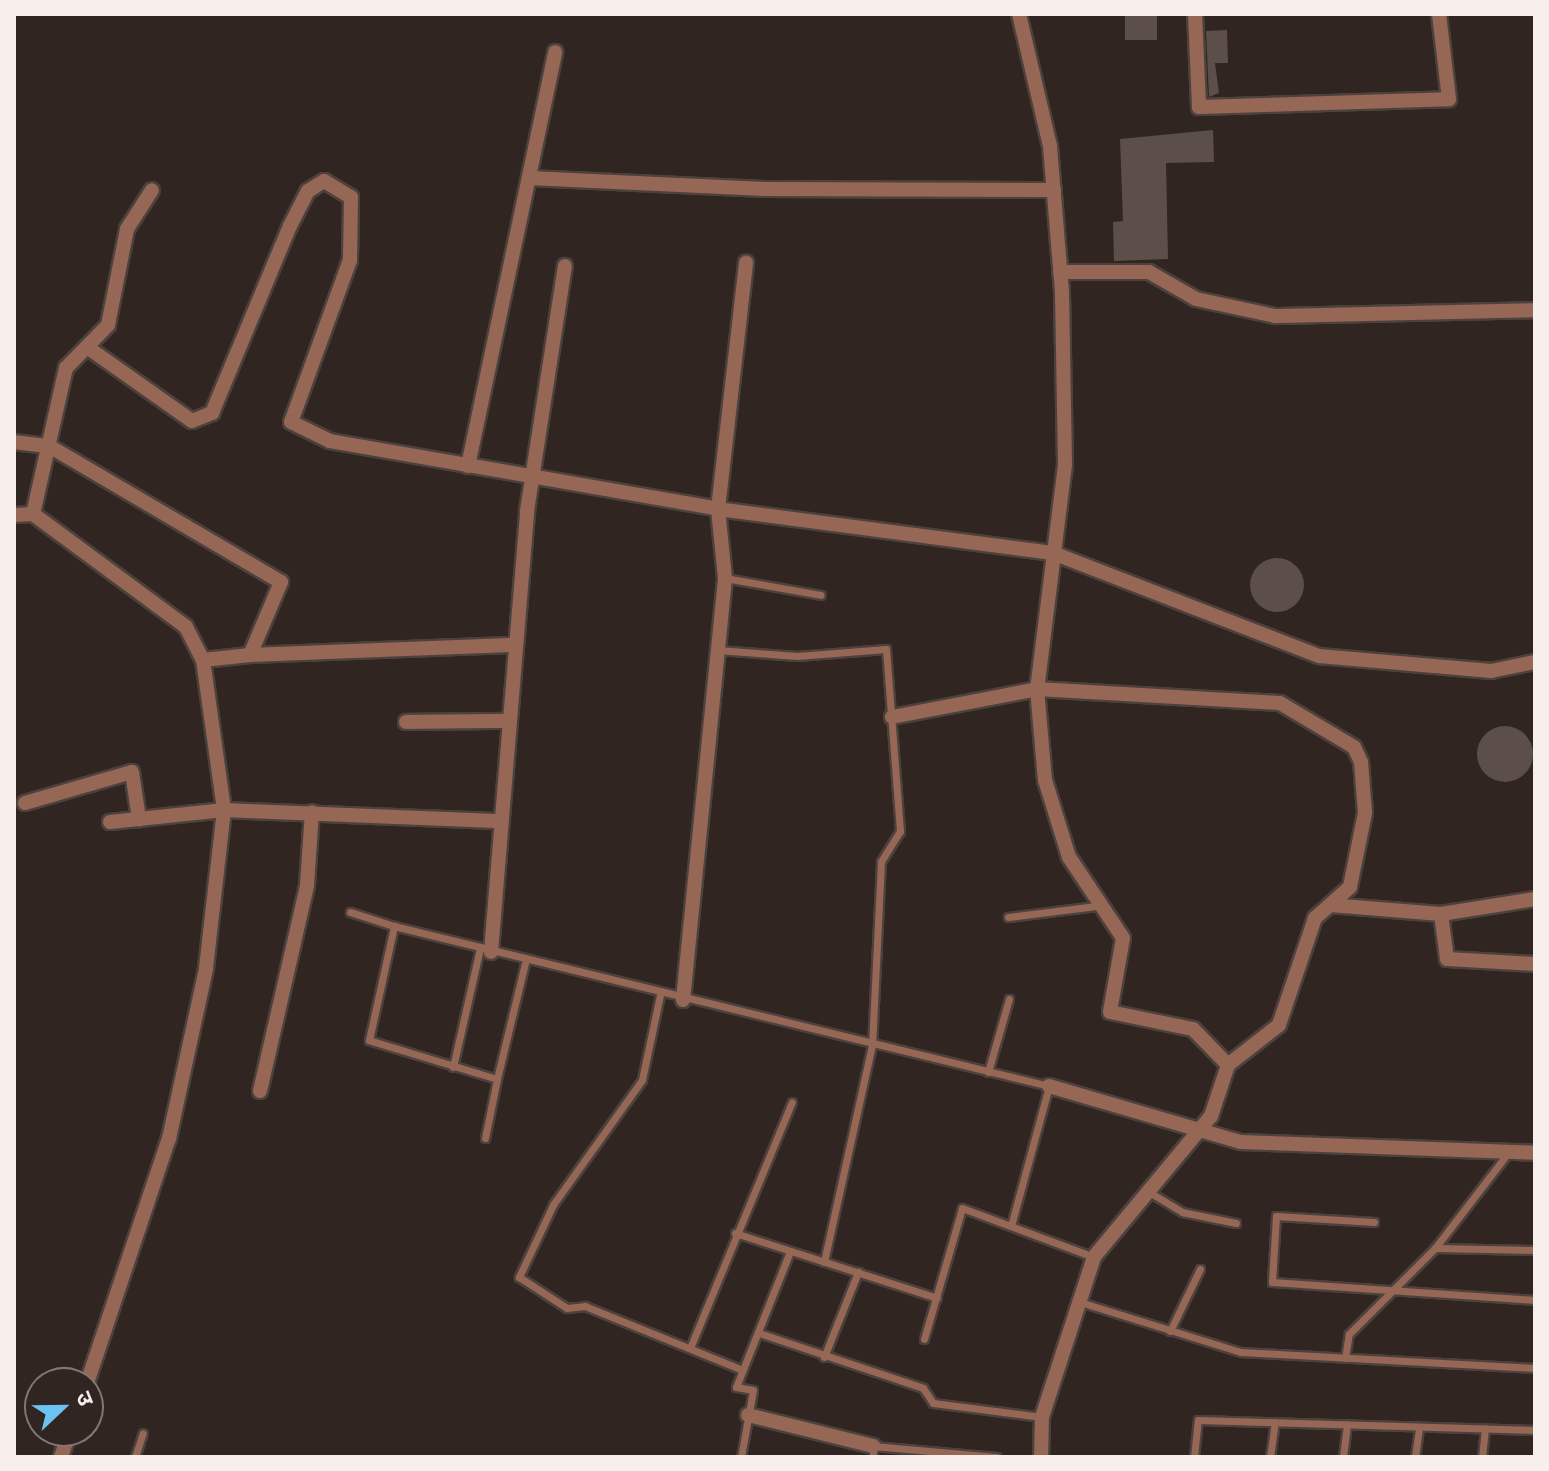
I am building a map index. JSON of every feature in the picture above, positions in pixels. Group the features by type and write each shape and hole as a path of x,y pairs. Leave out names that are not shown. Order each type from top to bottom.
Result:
{"street":[{"path":"1019,14 1054,190 1060,272 1065,465 1037,689 1045,780 1069,857 1096,906 1123,938 1110,1012 1193,1029 1228,1065"},
{"path":"1195,14 1199,107 1449,99 1439,14"},
{"path":"468,466 555,52"},
{"path":"529,178 765,189 1054,190"},
{"path":"87,347 192,421 212,413 290,226 308,191 324,181 351,197 350,260 291,422 330,441 718,509 1053,553 1319,656 1491,671 1535,662"},
{"path":"33,514 66,368 108,325 127,229 152,190"},
{"path":"683,1000 725,578 718,509 746,263"},
{"path":"486,950 501,821 532,478 565,266"},
{"path":"1060,272 1149,272 1196,299 1275,316 1535,310"},
{"path":"14,442 49,446 281,582 250,655"},
{"path":"14,515 33,514 176,616 203,660 224,810 206,969 169,1138 92,1367"},
{"path":"203,660 250,655 516,645"},
{"path":"892,717 1037,689 1280,703 1343,739 1361,762 1365,813 1350,887 1315,918 1279,1025 1228,1065 1198,1134 1094,1257 1042,1417 1041,1457"},
{"path":"406,722 510,721"},
{"path":"25,803 132,772 139,819"},
{"path":"110,822 224,810 501,821"},
{"path":"260,1091 307,885 312,812"},
{"path":"1330,905 1441,914 1535,899"},
{"path":"1441,914 1447,959 1535,964"},
{"path":"1049,1086 1198,1134 1535,1153"},
{"path":"748,1415 873,1451"}],"lane":[{"path":"725,578 821,595"},
{"path":"718,650 797,656 886,649 900,831 881,862 872,1045 824,1262"},
{"path":"1008,917 1096,906"},
{"path":"350,912 525,963 1049,1086 1011,1226"},
{"path":"394,926 369,1040 497,1079"},
{"path":"453,1067 486,950"},
{"path":"485,1138 525,963"},
{"path":"660,995 642,1080 553,1205 519,1277 567,1308 585,1306 743,1370"},
{"path":"988,1072 1009,999"},
{"path":"690,1348 735,1233 792,1102"},
{"path":"1345,1358 1349,1334 1435,1248 1508,1153"},
{"path":"1149,1192 1182,1212 1236,1223"},
{"path":"924,1339 962,1208 1094,1257"},
{"path":"1374,1222 1276,1216 1272,1282 1535,1300"},
{"path":"735,1233 937,1298"},
{"path":"1435,1248 1535,1250"},
{"path":"741,1457 753,1390 736,1387 790,1251"},
{"path":"1170,1331 1200,1269"},
{"path":"824,1357 858,1272"},
{"path":"1078,1302 1241,1352 1535,1368"},
{"path":"759,1333 923,1388 933,1403 1042,1417"},
{"path":"1194,1457 1198,1420 1535,1430"},
{"path":"1270,1457 1275,1422"},
{"path":"1343,1457 1347,1424"},
{"path":"1415,1457 1419,1427"},
{"path":"1482,1457 1485,1428"},
{"path":"135,1457 143,1433"},
{"path":"873,1451 997,1457"}],"building":[{"path":"1125,14 1157,14 1157,40 1125,40"},
{"path":"1227,30 1228,63 1215,63 1219,93 1209,97 1206,31"},
{"path":"1213,130 1214,162 1166,163 1168,259 1114,261 1113,222 1123,221 1120,139"},
{"path":"1277,558 1296,566 1304,585 1296,604 1277,612 1258,604 1250,585 1258,566"},
{"path":"1505,726 1525,734 1533,754 1525,774 1505,782 1485,774 1477,754 1485,734"}]}
